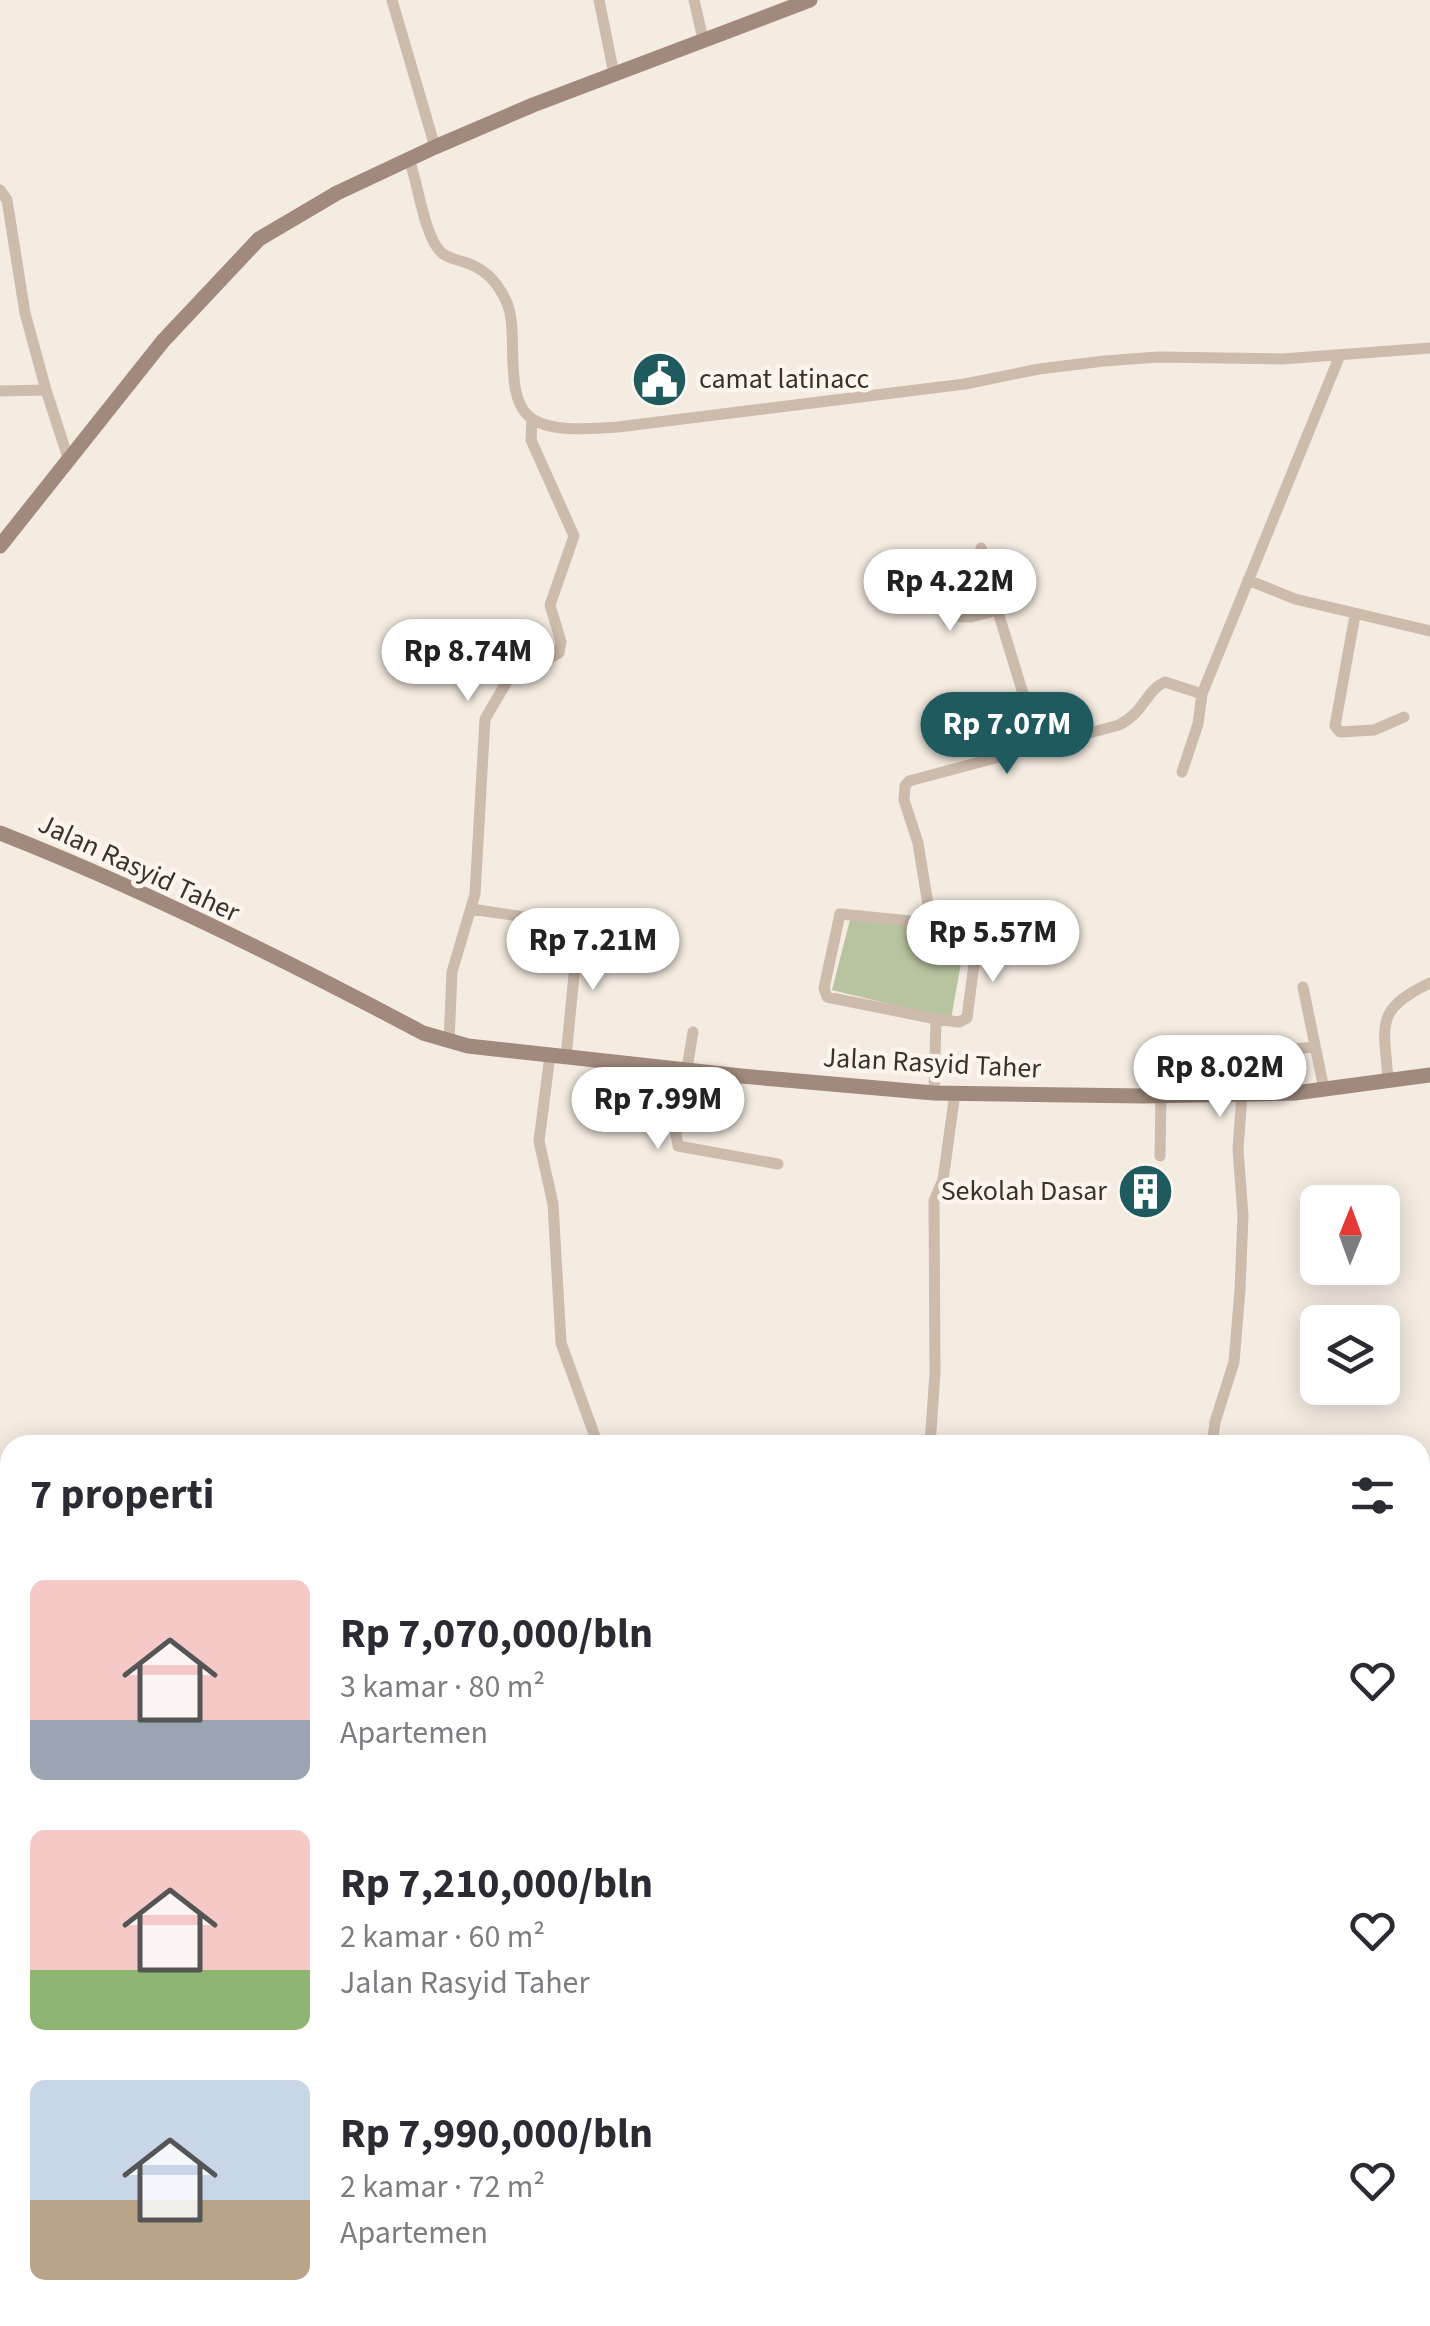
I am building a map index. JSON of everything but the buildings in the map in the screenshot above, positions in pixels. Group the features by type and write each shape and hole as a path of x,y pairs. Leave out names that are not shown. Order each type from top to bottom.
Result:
{"street":[{"path":"392,0 435,147"},
{"path":"598,0 614,74"},
{"path":"694,0 703,39"},
{"path":"0,546 162,341 251,246 337,192 435,147 810,0"},
{"path":"409,159 433,240 442,253 486,271 507,304 518,399 532,419 531,440 574,540 550,605 561,642 559,653 508,678 486,714 475,894 452,972 449,1042"},
{"path":"0,190 7,200 25,314 69,461"},
{"path":"532,419 572,427 618,427 964,384 1039,368 1104,361 1158,357 1226,360 1430,348"},
{"path":"1182,772 1198,724 1202,694 1340,355"},
{"path":"0,391 46,390"},
{"path":"982,548 1040,746"},
{"path":"954,580 961,616 971,618 998,610"},
{"path":"1248,580 1294,599 1430,631"},
{"path":"1355,615 1335,726 1340,732 1374,730 1404,716"},
{"path":"931,923 918,843 904,800 905,786 916,778 1126,722 1156,686 1165,682 1202,694"},
{"name":"Jalan Rasyid Taher","path":"0,833 60,855 142,893 423,1033 449,1042 688,1070 956,1094 1265,1094 1430,1075"},
{"path":"471,908 641,934"},
{"path":"840,914 975,931 979,938 967,1018 959,1022 936,1019 830,999 824,990 840,914"},
{"path":"578,924 558,1056 539,1136 553,1204 562,1343 594,1435"},
{"path":"1388,1079 1385,1023 1389,1012 1403,997 1430,983"},
{"path":"1303,987 1324,1089"},
{"path":"934,1093 936,1019"},
{"path":"693,1032 676,1134 678,1146 778,1164"},
{"path":"1265,1094 1265,1061 1272,1051 1315,1048"},
{"path":"931,1435 935,1382 934,1201 943,1180 956,1094"},
{"path":"1213,1435 1234,1362 1244,1216 1238,1150 1242,1094"},
{"path":"1160,1156 1161,1096"}],"green space":[{"path":"851,916 966,935 951,1019 832,990"}],"place":[{"name":"camat latinacc","path":"660,379"},
{"name":"Sekolah Dasar","path":"1146,1191"}]}
